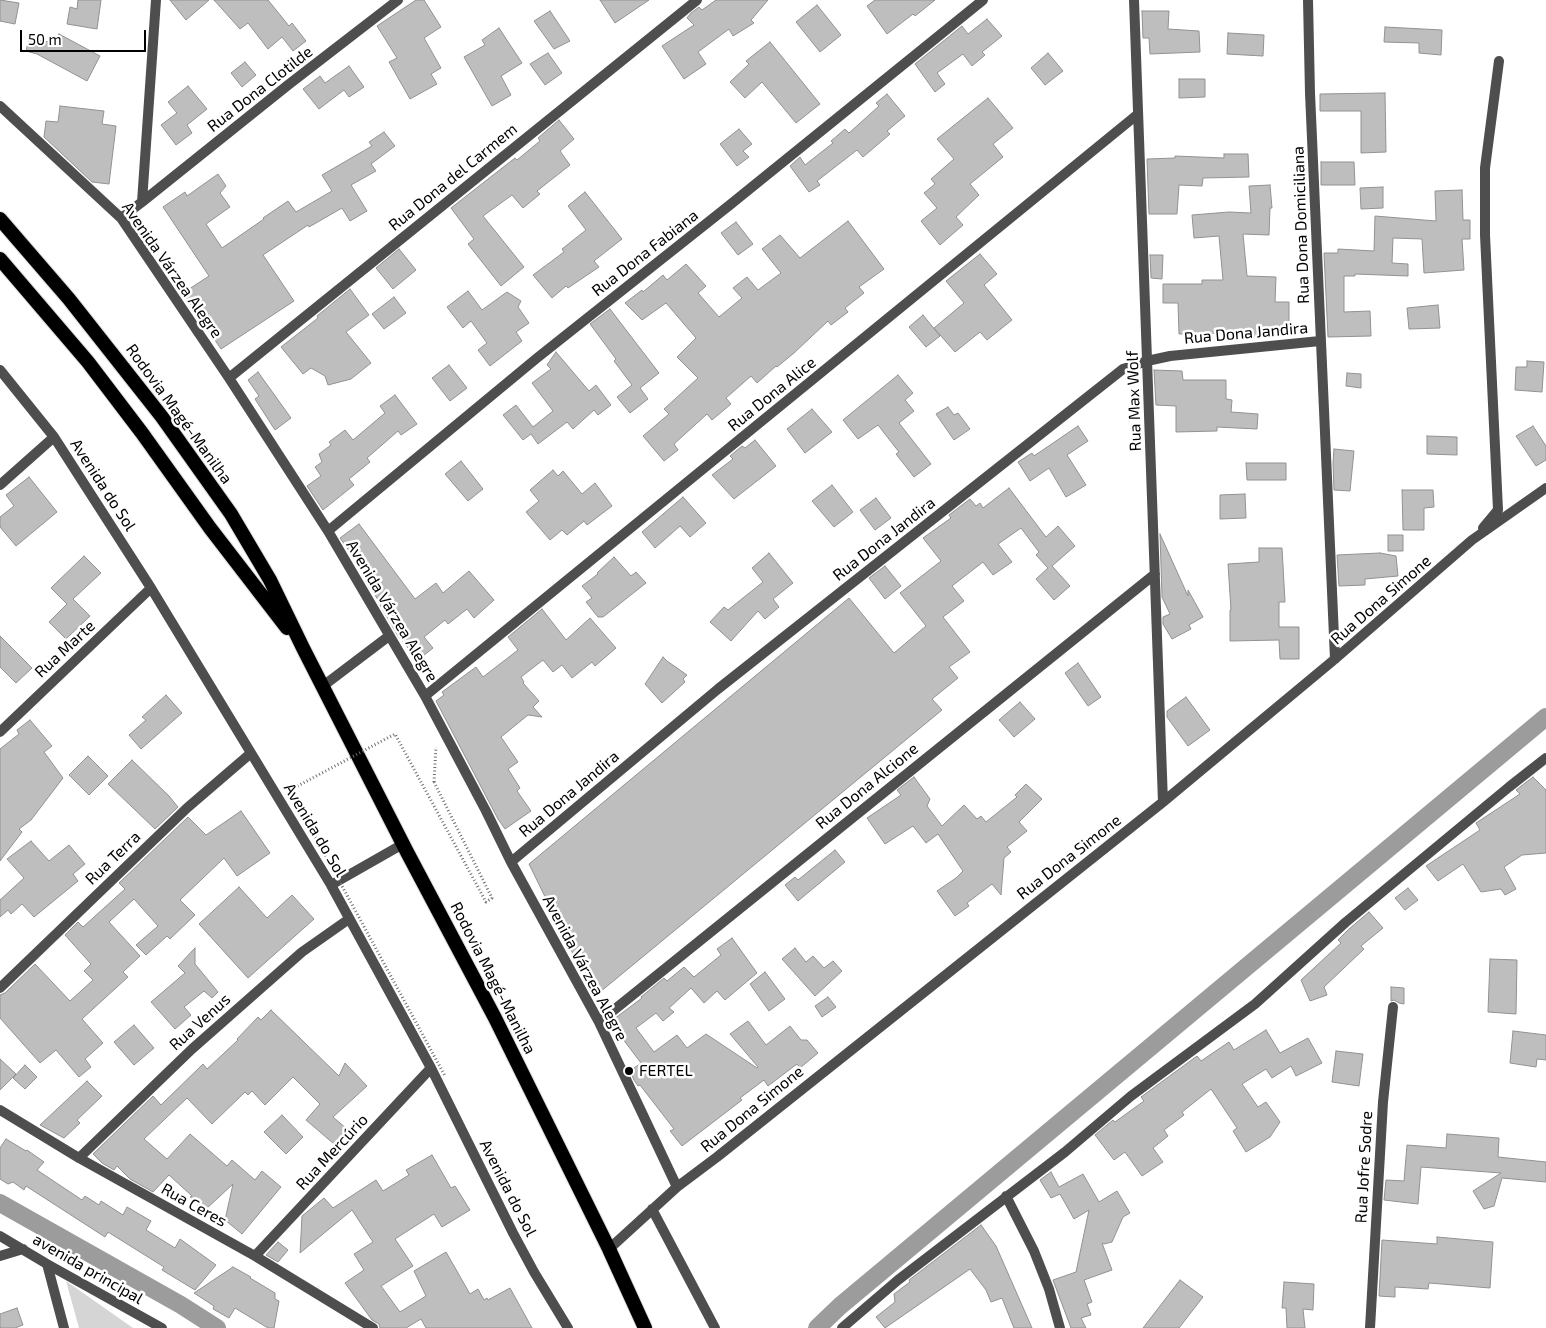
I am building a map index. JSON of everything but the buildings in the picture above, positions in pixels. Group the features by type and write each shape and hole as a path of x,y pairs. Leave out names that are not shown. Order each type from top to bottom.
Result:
{"highway":[{"name":"Rodovia Magé-Manilha","path":"0,219 70,299 138,386 231,514 270,580 303,648 495,1018 609,1249 645,1328"},
{"name":"Rodovia Magé-Manilha","path":"0,259 94,370 142,432 232,558 303,648"}],"street":[{"path":"142,202 156,0"},
{"name":"Rua Dona Clotilde","path":"121,218 398,0"},
{"name":"Rua Dona del Carmem","path":"229,378 697,0"},
{"name":"Rua Dona Fabiana","path":"328,531 537,358 731,204 982,0"},
{"name":"Rua Max Wolf","path":"1134,0 1163,802"},
{"name":"Rua Dona Domiciliana","path":"1308,0 1320,342 1335,659"},
{"path":"1472,540 1498,510 1486,245 1485,168 1499,62"},
{"name":"Avenida Várzea Alegre","path":"0,106 121,218 229,378 328,531 425,696 599,1022 677,1187"},
{"name":"Rua Dona Alice","path":"425,696 1138,114"},
{"name":"Rua Dona Jandira","path":"512,862 718,689 1123,369 1170,356 1320,342"},
{"name":"Avenida do Sol","path":"0,370 54,437 151,588 331,885 431,1068 513,1234 568,1328"},
{"path":"0,486 54,437"},
{"name":"Rua Dona Simone","path":"609,1249 677,1187 1163,802 1335,659 1472,540 1546,488"},
{"name":"Rua Dona Alcione","path":"599,1022 1155,574"},
{"name":"Rua Marte","path":"0,732 151,588"},
{"path":"323,686 389,636"},
{"name":"Rua Terra","path":"0,988 187,808 251,752"},
{"path":"842,1328 898,1280 1064,1152 1131,1096 1256,1004 1346,922 1546,758"},
{"path":"331,885 404,844"},
{"name":"Rua Venus","path":"79,1158 192,1049 294,958 349,919"},
{"name":"Rua Jofre Sodre","path":"1370,1328 1383,1102 1393,1007"},
{"name":"Rua Mercúrio","path":"254,1256 431,1068"},
{"name":"Rua Ceres","path":"0,1110 79,1158 254,1256 373,1328"},
{"path":"1006,1196 1034,1251 1049,1290 1060,1328"},
{"path":"652,1209 715,1328"},
{"name":"avenida principal","path":"0,1236 162,1328"},
{"path":"0,1256 23,1250"},
{"path":"47,1264 64,1328"}],"path":[{"path":"438,721 434,782 492,898 486,902 395,734 290,790 445,1076"}],"shaded area":[{"path":"66,1281 133,1328 79,1328"}],"waterway":[{"path":"817,1328 840,1306 1546,717"},
{"path":"0,1203 181,1305 217,1328"}],"place":[{"name":"FERTEL","path":"629,1071"}]}
